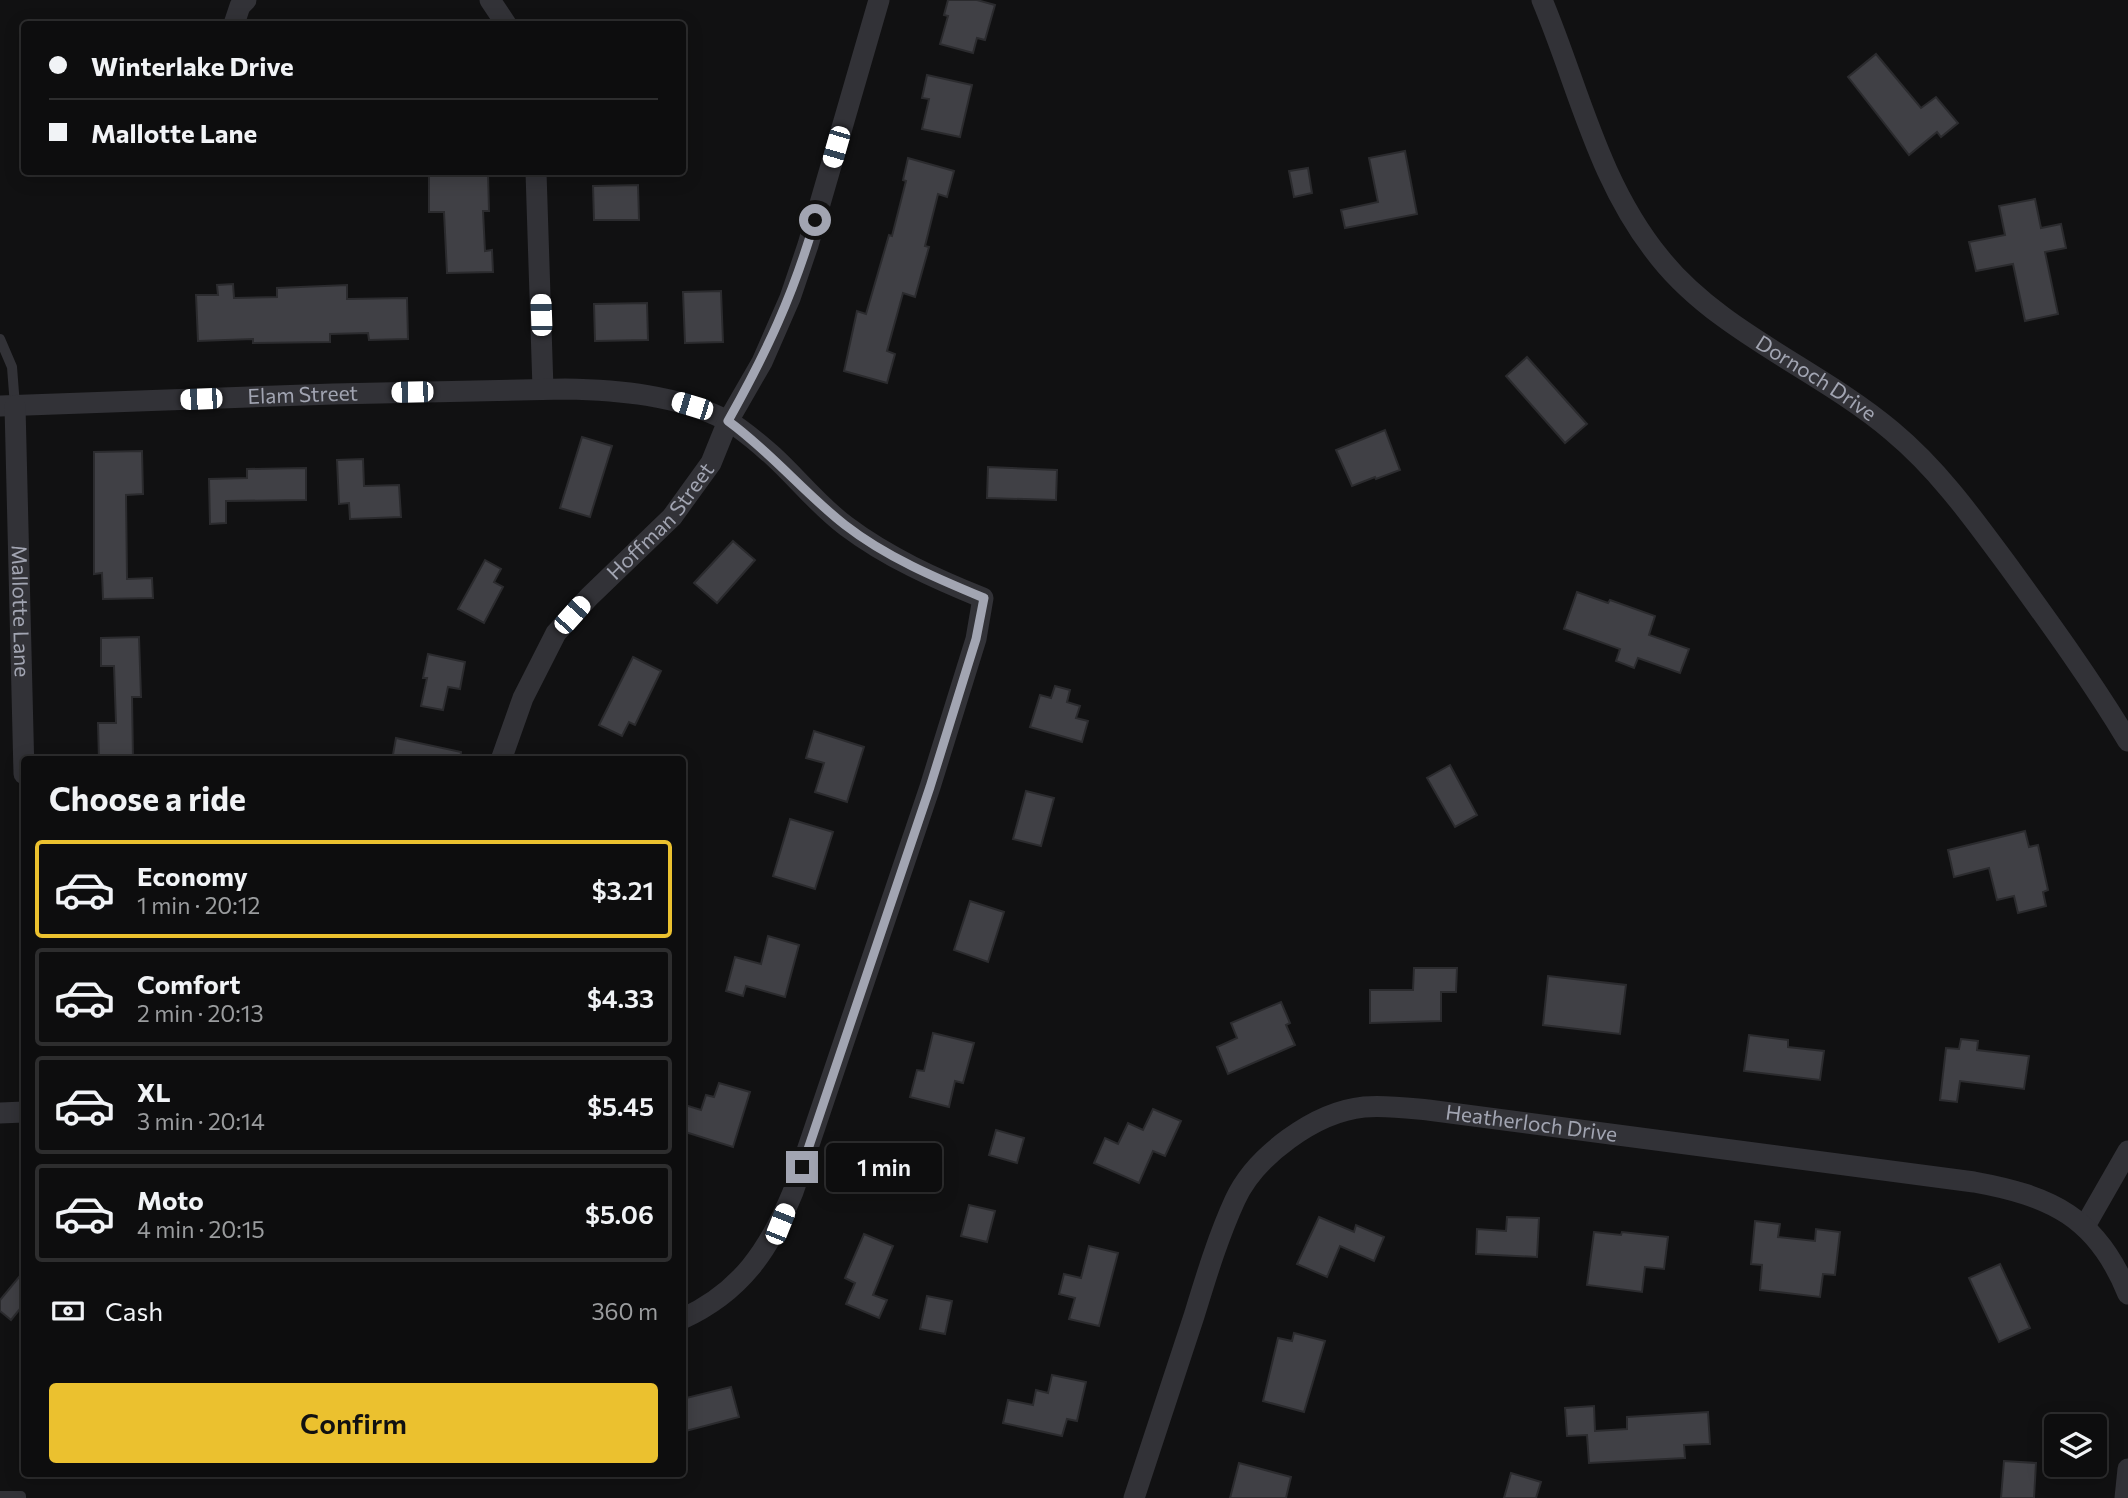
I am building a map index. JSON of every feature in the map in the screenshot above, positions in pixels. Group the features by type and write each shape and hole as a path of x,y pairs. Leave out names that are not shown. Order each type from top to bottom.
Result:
{"street":[{"path":"235,21 240,6 246,0"},
{"path":"491,0 504,21"},
{"name":"Hoffman Street","path":"501,756 523,698 556,633 589,597 672,517 711,463 728,421 762,362 790,298 879,0"},
{"name":"Dornoch Drive","path":"1542,0 1610,180 1629,215 1662,261 1717,311 1868,411 1924,460 1960,500 2054,629 2128,741"},
{"path":"536,175 543,389"},
{"name":"Elam Street","path":"8,406 595,389 670,399 728,421"},
{"name":"Mallotte Lane","path":"8,406 23,756"},
{"path":"686,1317 717,1300 733,1287 767,1247 780,1224 930,787 976,639 984,598 935,578 846,526 776,459 728,421"},
{"name":"Heatherloch Drive","path":"1134,1498 1212,1259 1235,1198 1252,1172 1275,1149 1301,1130 1331,1116 1363,1107 1428,1110 1974,1182 2016,1190 2049,1203 2085,1226 2112,1261 2128,1294"},
{"path":"0,1113 21,1112"},
{"path":"2085,1226 2128,1151"},
{"path":"2125,1498 2128,1469"}],"lane":[{"path":"0,339 12,367 8,406"},
{"path":"0,1496 21,1498"}],"building":[{"path":"948,0 977,0 995,5 985,40 977,38 973,53 940,44 948,16 944,15"},
{"path":"1876,54 1921,108 1936,97 1958,123 1941,137 1937,132 1909,155 1848,77"},
{"path":"927,75 972,85 960,137 922,129 929,99 922,98"},
{"path":"1405,151 1417,214 1345,228 1341,210 1378,202 1369,158"},
{"path":"908,158 954,171 947,197 938,194 925,246 929,247 915,297 903,293 887,351 895,354 887,383 844,371 857,311 866,314 889,235 892,236 906,181 903,180"},
{"path":"1308,168 1312,193 1294,197 1289,171"},
{"path":"429,175 488,175 489,211 483,211 485,251 492,250 493,272 447,273 444,212 429,212"},
{"path":"638,185 639,220 594,220 593,186"},
{"path":"2035,199 2041,228 2061,224 2066,248 2045,252 2058,314 2025,321 2013,264 1976,271 1969,242 2005,235 1999,206"},
{"path":"233,284 234,298 277,297 277,288 347,285 347,299 407,298 408,339 369,340 368,333 330,334 330,342 253,343 253,339 198,341 196,295 218,295 217,285"},
{"path":"721,291 723,342 685,343 683,292"},
{"path":"647,303 648,340 595,341 594,304"},
{"path":"1527,357 1587,424 1565,443 1506,376"},
{"path":"1385,430 1400,470 1352,486 1336,450"},
{"path":"582,437 612,446 590,517 560,508"},
{"path":"142,451 143,494 126,495 127,579 152,578 153,598 103,599 102,573 94,574 94,452"},
{"path":"363,459 364,486 399,485 401,517 350,519 349,503 339,504 337,460"},
{"path":"988,467 1057,470 1056,500 987,498"},
{"path":"306,468 306,500 226,501 226,523 210,524 209,479 247,478 247,469"},
{"path":"733,541 755,560 717,603 694,583"},
{"path":"485,560 501,569 494,582 503,587 484,623 458,609"},
{"path":"1577,592 1655,616 1649,635 1689,649 1680,673 1638,658 1634,668 1616,661 1620,649 1564,629"},
{"path":"139,637 141,697 132,697 133,756 99,756 98,723 116,723 114,666 101,666 101,638"},
{"path":"428,654 465,662 460,689 448,687 443,710 421,706 427,678 423,678"},
{"path":"633,657 661,671 635,725 629,722 622,736 599,725"},
{"path":"1055,686 1070,690 1067,702 1080,706 1076,718 1088,721 1082,742 1030,727 1040,695 1051,698"},
{"path":"814,731 864,747 847,802 815,792 824,763 806,758"},
{"path":"396,738 461,752 460,756 393,756"},
{"path":"1450,765 1477,815 1455,827 1427,778"},
{"path":"1026,791 1054,798 1041,846 1013,839"},
{"path":"790,819 833,832 815,889 773,876"},
{"path":"2025,831 2029,847 2038,845 2048,890 2043,892 2046,906 2018,913 2014,896 1997,900 1989,868 1954,877 1948,850"},
{"path":"970,901 1004,912 988,962 954,950"},
{"path":"768,936 799,945 785,997 746,986 743,996 726,991 735,957 761,964"},
{"path":"1414,968 1457,968 1456,992 1441,992 1441,1021 1370,1023 1370,990 1413,990"},
{"path":"1548,976 1626,985 1620,1034 1543,1025"},
{"path":"1281,1002 1290,1023 1286,1025 1295,1045 1228,1074 1217,1047 1237,1038 1231,1023"},
{"path":"933,1033 974,1043 963,1083 955,1081 949,1107 910,1097 917,1070 924,1071"},
{"path":"1749,1035 1788,1040 1788,1047 1824,1051 1820,1080 1744,1071"},
{"path":"1961,1039 1978,1041 1977,1050 2029,1056 2024,1089 1960,1081 1957,1102 1940,1100 1946,1048 1959,1049"},
{"path":"719,1083 750,1092 733,1147 686,1132 686,1105 701,1110 706,1095 714,1097"},
{"path":"1153,1109 1181,1121 1165,1156 1153,1151 1139,1183 1094,1163 1105,1138 1118,1144 1128,1123 1143,1130"},
{"path":"996,1130 1024,1138 1017,1163 989,1155"},
{"path":"969,1205 995,1211 987,1242 961,1236"},
{"path":"1319,1217 1354,1232 1356,1225 1384,1237 1374,1261 1340,1246 1327,1277 1297,1264"},
{"path":"1507,1217 1539,1218 1537,1257 1476,1254 1477,1229 1506,1231"},
{"path":"1755,1221 1780,1224 1778,1237 1815,1241 1816,1229 1840,1232 1835,1275 1823,1274 1820,1297 1760,1290 1762,1265 1751,1264"},
{"path":"1594,1232 1668,1237 1664,1269 1645,1267 1642,1292 1587,1285"},
{"path":"864,1234 893,1246 873,1295 887,1300 879,1318 846,1304 855,1283 845,1278"},
{"path":"1089,1246 1118,1253 1099,1326 1069,1319 1075,1298 1059,1294 1064,1274 1081,1278"},
{"path":"2000,1264 2030,1328 1999,1342 1969,1278"},
{"path":"21,1275 21,1308 11,1320 0,1311 0,1300"},
{"path":"927,1296 952,1301 945,1334 920,1329"},
{"path":"1294,1333 1325,1341 1304,1412 1263,1401 1278,1338 1292,1341"},
{"path":"1052,1375 1086,1382 1077,1421 1067,1419 1062,1436 1003,1423 1008,1400 1033,1405 1036,1390 1048,1393"},
{"path":"731,1387 739,1417 686,1431 686,1398"},
{"path":"1594,1406 1595,1431 1627,1429 1627,1417 1708,1412 1710,1444 1684,1445 1685,1458 1589,1463 1587,1435 1567,1436 1565,1408"},
{"path":"2004,1461 2036,1463 2034,1498 2001,1498"},
{"path":"1239,1463 1291,1477 1286,1498 1230,1498"},
{"path":"1511,1473 1541,1482 1536,1498 1504,1498"}],"route":[{"path":"802,1167 930,787 976,639 984,598 935,578 846,526 822,506 776,459 728,421 762,362 790,298 815,220"}]}
